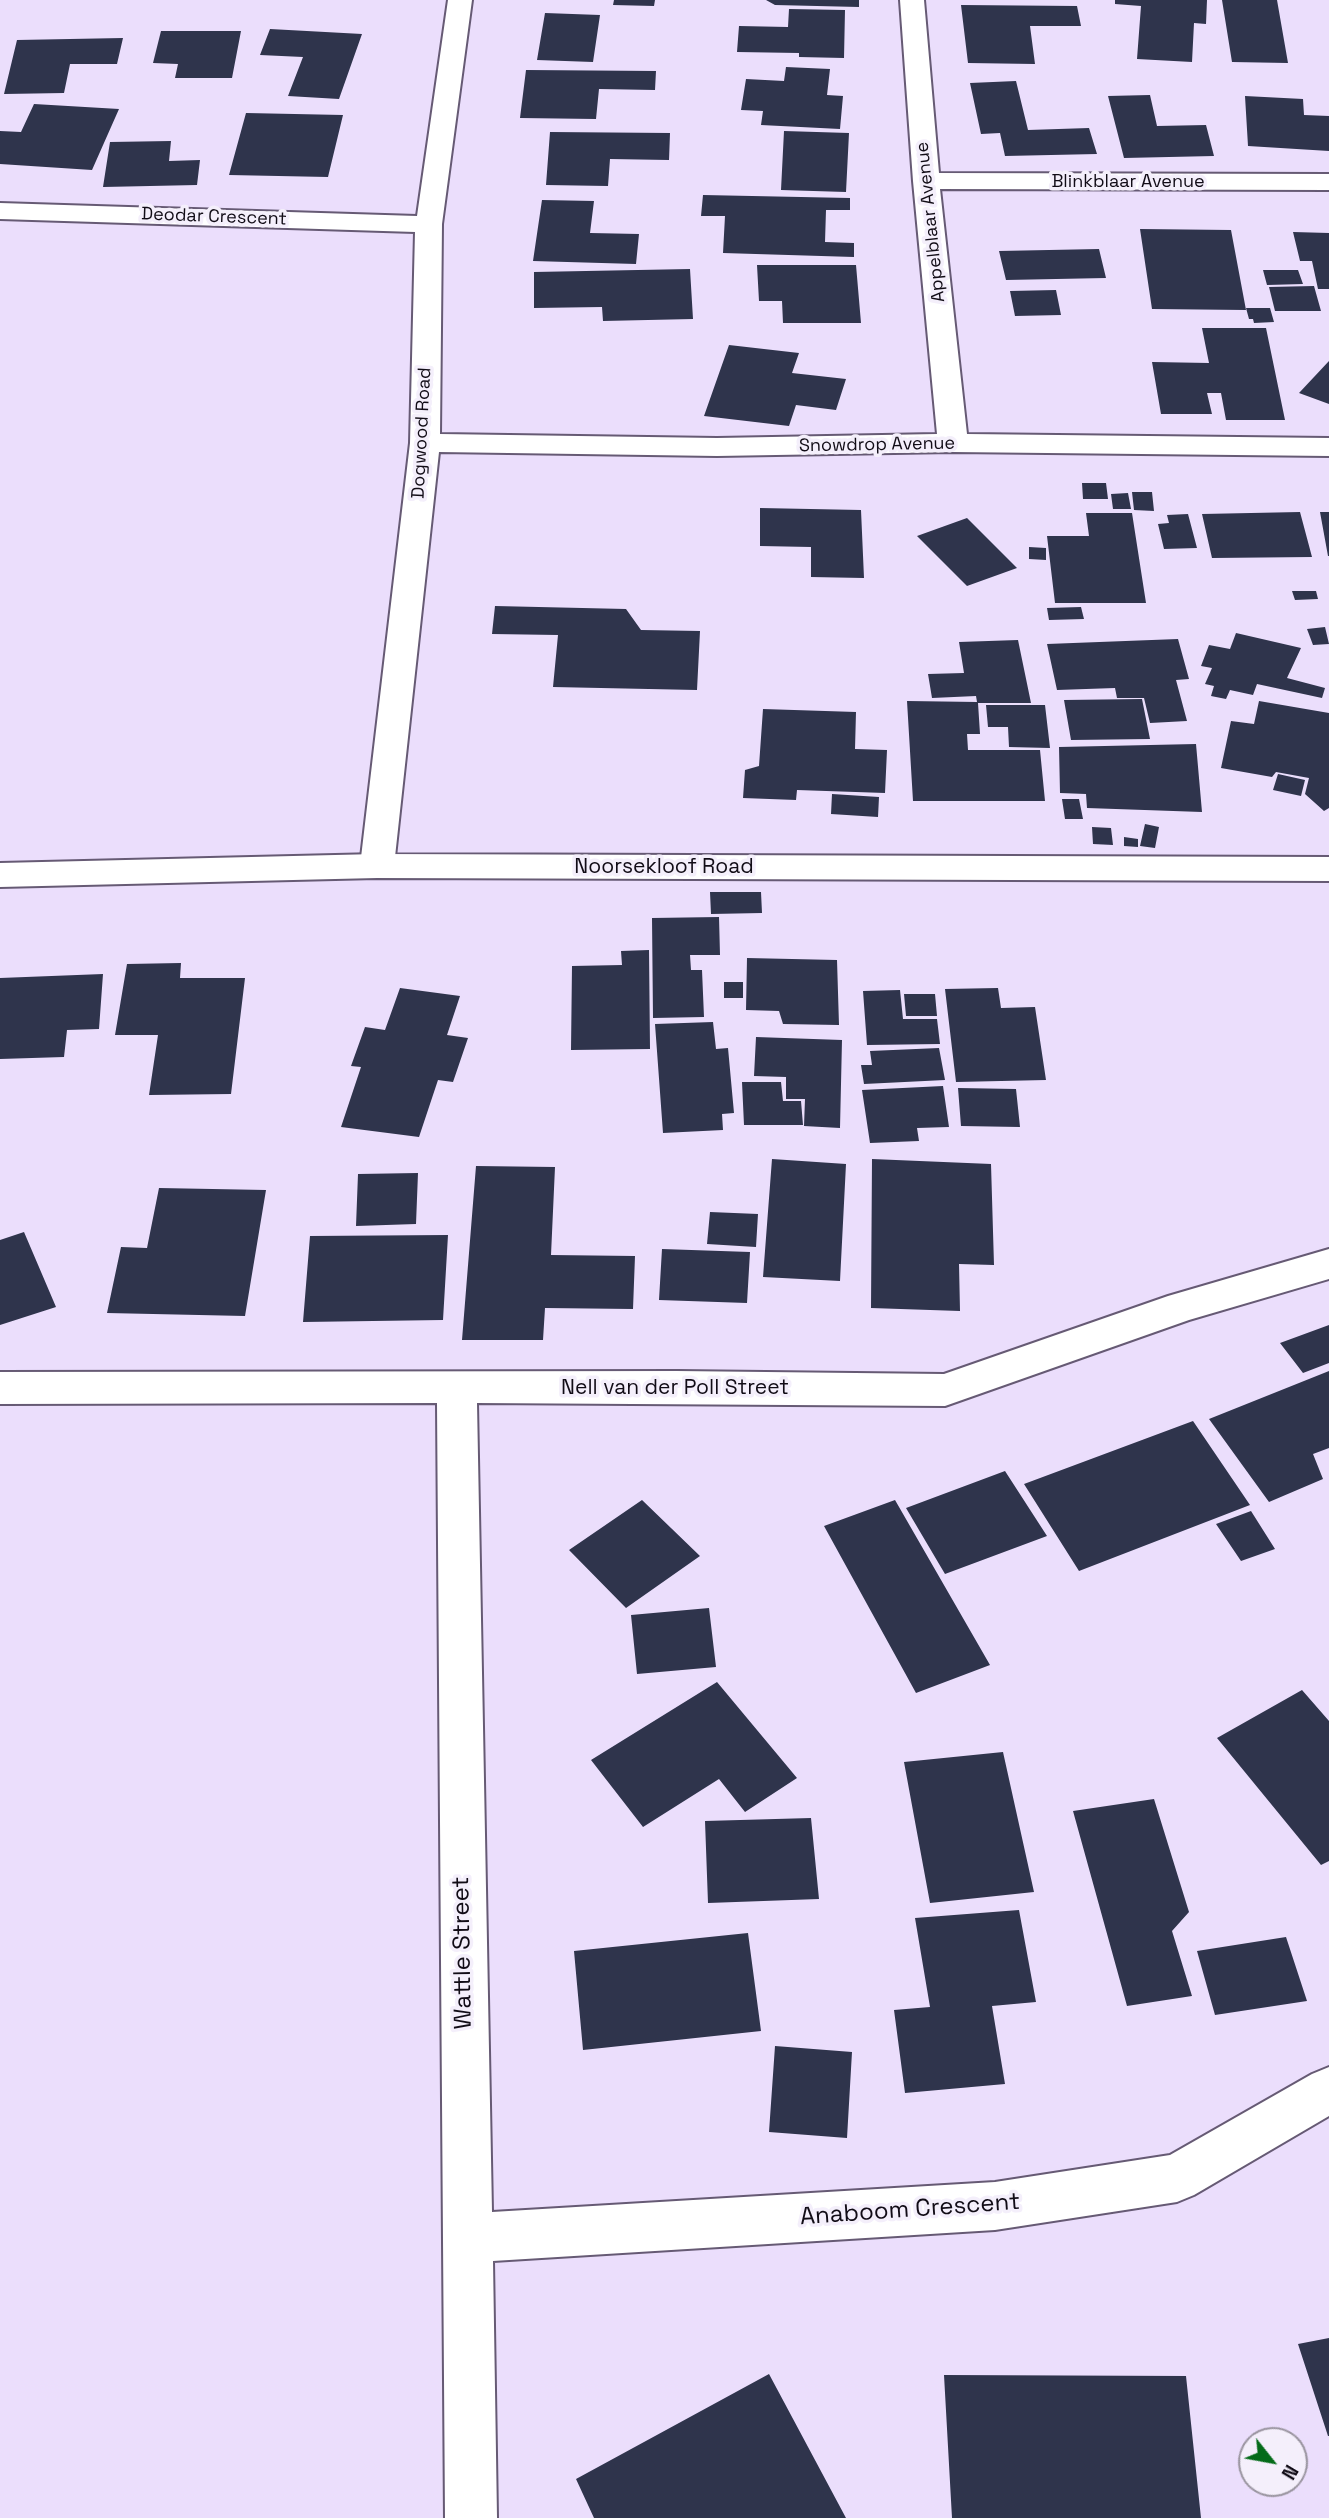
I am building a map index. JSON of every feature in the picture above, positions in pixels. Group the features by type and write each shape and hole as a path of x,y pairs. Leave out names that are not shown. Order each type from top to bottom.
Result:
{"street":[{"name":"Dogwood Road","path":"377,866 425,443 429,224 460,0"},
{"name":"Appelblaar Avenue","path":"912,0 926,181 953,443"},
{"name":"Blinkblaar Avenue","path":"926,181 1329,183"},
{"name":"Deodar Crescent","path":"0,211 429,224"},
{"name":"Snowdrop Avenue","path":"425,443 717,447 953,443 1329,447"},
{"name":"Noorsekloof Road","path":"0,875 377,866 1329,869"},
{"name":"Nell van der Poll Street","path":"0,1388 677,1387 945,1390 1182,1307 1329,1264"},
{"name":"Wattle Street","path":"457,1388 471,2518"},
{"name":"Anaboom Crescent","path":"466,2238 995,2206 1177,2178 1329,2090"}],"building":[{"path":"614,0 655,0 654,6 613,5"},
{"path":"766,0 859,0 859,7 775,5"},
{"path":"1115,0 1207,0 1206,24 1194,23 1192,62 1137,59 1141,6 1115,4"},
{"path":"1222,0 1277,0 1288,63 1232,62"},
{"path":"961,5 1077,6 1081,26 1030,26 1035,64 968,63"},
{"path":"789,9 845,10 844,58 799,57 799,53 737,52 739,26 788,27"},
{"path":"545,13 600,15 593,62 537,60"},
{"path":"270,29 362,34 339,99 288,96 303,57 260,55"},
{"path":"161,31 241,31 232,78 175,78 178,64 153,63"},
{"path":"123,38 117,64 70,64 64,93 4,94 17,40"},
{"path":"786,67 830,69 827,95 843,96 840,129 761,125 763,111 741,110 746,79 784,81"},
{"path":"526,70 656,71 655,90 599,89 596,119 520,118"},
{"path":"1016,81 1028,130 1089,128 1097,154 1005,156 1000,133 981,134 970,83"},
{"path":"1150,95 1157,126 1206,125 1214,156 1124,158 1108,96"},
{"path":"1245,96 1303,99 1304,115 1329,116 1329,151 1248,146"},
{"path":"34,104 119,109 92,170 0,164 0,131 21,132"},
{"path":"246,113 343,115 328,177 229,175"},
{"path":"784,131 849,133 846,192 781,190"},
{"path":"550,132 670,133 669,160 610,159 608,186 546,185"},
{"path":"171,141 169,161 200,160 197,185 103,187 110,142"},
{"path":"703,195 850,198 850,210 826,210 825,242 854,243 854,257 723,253 725,216 701,216"},
{"path":"542,200 594,201 590,233 639,234 636,264 533,261"},
{"path":"1140,229 1231,230 1246,310 1152,309"},
{"path":"1293,232 1329,233 1329,289 1318,289 1312,261 1300,261"},
{"path":"1099,249 1106,278 1006,280 999,251"},
{"path":"757,265 856,265 861,323 783,323 782,301 759,301"},
{"path":"690,269 693,319 603,321 602,307 534,308 534,272"},
{"path":"1263,270 1298,270 1303,284 1267,285"},
{"path":"1314,286 1321,311 1275,311 1269,287"},
{"path":"1056,290 1061,315 1015,316 1010,291"},
{"path":"1246,308 1270,308 1274,322 1254,323 1253,319 1249,319"},
{"path":"1202,328 1266,328 1285,420 1226,420 1221,393 1207,393 1212,414 1161,414 1152,362 1209,363"},
{"path":"729,345 799,353 792,373 846,379 836,410 796,405 789,426 704,416"},
{"path":"1329,361 1329,404 1299,393"},
{"path":"1082,483 1106,483 1108,499 1083,499"},
{"path":"1132,492 1152,492 1154,511 1134,510"},
{"path":"1128,493 1131,509 1113,509 1111,494"},
{"path":"760,508 861,510 864,578 811,577 811,547 760,546"},
{"path":"1300,512 1312,557 1212,558 1202,514"},
{"path":"1320,512 1329,512 1329,556 1328,556"},
{"path":"1086,513 1132,513 1146,603 1055,603 1047,536 1089,536"},
{"path":"1188,514 1197,548 1164,549 1158,524 1169,523 1167,515"},
{"path":"967,518 1017,568 967,586 917,536"},
{"path":"1029,547 1046,548 1046,560 1029,559"},
{"path":"1292,591 1316,591 1318,599 1295,600"},
{"path":"495,606 626,609 641,630 700,631 697,690 553,687 558,635 492,634"},
{"path":"1081,607 1084,619 1049,620 1047,608"},
{"path":"1325,627 1329,644 1313,645 1307,629"},
{"path":"1236,633 1301,648 1287,678 1325,688 1322,698 1257,684 1253,695 1230,690 1226,699 1211,696 1214,686 1205,684 1212,668 1201,666 1209,645 1230,649"},
{"path":"1178,639 1189,679 1176,680 1187,721 1150,723 1144,698 1117,698 1115,688 1057,690 1047,644"},
{"path":"1018,640 1031,703 978,703 980,734 967,734 968,750 1040,750 1045,801 913,801 907,701 977,702 976,696 932,698 928,674 964,673 959,642"},
{"path":"1142,699 1150,739 1071,740 1064,700"},
{"path":"1259,701 1329,713 1329,808 1324,811 1305,794 1309,778 1276,772 1272,777 1221,768 1231,721 1254,724"},
{"path":"986,705 1045,705 1050,748 1009,747 1008,727 988,727"},
{"path":"763,709 856,712 855,749 887,750 885,793 797,790 796,800 743,798 745,770 759,766"},
{"path":"1196,744 1202,812 1087,808 1086,794 1060,793 1059,747"},
{"path":"1278,774 1305,780 1301,796 1273,790"},
{"path":"832,794 879,797 878,817 831,814"},
{"path":"1062,799 1079,799 1083,819 1065,819"},
{"path":"1145,824 1159,827 1155,848 1140,846"},
{"path":"1092,827 1111,828 1113,845 1093,844"},
{"path":"1124,837 1138,839 1138,847 1124,846"},
{"path":"710,892 761,892 762,913 711,914"},
{"path":"719,917 720,955 690,955 691,970 702,970 704,1017 653,1018 652,918"},
{"path":"649,950 650,1049 571,1050 572,966 622,965 621,951"},
{"path":"747,958 837,960 839,1025 783,1024 779,1011 746,1010"},
{"path":"181,963 180,978 245,978 231,1094 149,1095 158,1035 115,1035 127,964"},
{"path":"103,974 99,1029 67,1030 64,1057 0,1059 0,978"},
{"path":"724,982 743,982 743,998 724,998"},
{"path":"400,988 460,996 447,1035 468,1038 453,1082 438,1080 419,1137 341,1127 361,1067 351,1066 365,1027 385,1030"},
{"path":"998,988 1001,1008 1035,1007 1046,1080 956,1082 945,989"},
{"path":"900,990 903,1019 937,1019 940,1044 867,1045 863,991"},
{"path":"904,994 935,994 937,1016 906,1016"},
{"path":"713,1022 716,1049 728,1048 734,1113 722,1114 723,1130 663,1133 655,1024"},
{"path":"756,1037 842,1040 840,1128 804,1126 805,1099 786,1099 786,1077 754,1076"},
{"path":"939,1048 945,1080 864,1084 861,1065 872,1065 870,1051"},
{"path":"742,1082 781,1082 783,1101 801,1101 803,1125 744,1125"},
{"path":"943,1086 949,1127 917,1128 919,1141 870,1143 862,1090"},
{"path":"958,1088 1016,1089 1020,1127 961,1126"},
{"path":"772,1159 846,1164 840,1281 763,1277"},
{"path":"872,1159 991,1164 994,1265 959,1264 960,1311 871,1308"},
{"path":"476,1166 555,1167 551,1255 635,1256 633,1309 545,1308 543,1340 462,1340"},
{"path":"418,1173 416,1224 356,1226 358,1174"},
{"path":"159,1188 266,1190 245,1316 107,1313 121,1247 147,1248"},
{"path":"710,1212 758,1214 756,1247 707,1244"},
{"path":"24,1232 56,1307 0,1325 0,1240"},
{"path":"448,1235 443,1320 303,1322 310,1236"},
{"path":"662,1249 750,1252 747,1303 659,1300"},
{"path":"1329,1325 1329,1363 1303,1373 1280,1343"},
{"path":"1329,1371 1329,1448 1313,1454 1323,1479 1269,1502 1209,1419"},
{"path":"1193,1421 1250,1505 1079,1571 1024,1484"},
{"path":"1005,1471 1047,1536 945,1574 906,1508"},
{"path":"642,1500 700,1556 626,1608 569,1550"},
{"path":"895,1500 990,1665 916,1693 824,1526"},
{"path":"1251,1511 1275,1549 1241,1561 1216,1524"},
{"path":"709,1608 716,1667 637,1674 631,1615"},
{"path":"717,1682 797,1778 745,1812 719,1779 643,1827 591,1760"},
{"path":"1302,1690 1329,1721 1329,1861 1321,1865 1217,1738"},
{"path":"1003,1752 1034,1892 930,1903 904,1762"},
{"path":"1154,1799 1189,1912 1172,1931 1192,1996 1127,2006 1073,1811"},
{"path":"811,1818 819,1899 708,1903 705,1821"},
{"path":"1019,1910 1036,2002 992,2006 1005,2084 905,2093 894,2010 930,2007 915,1918"},
{"path":"748,1933 761,2031 583,2050 574,1951"},
{"path":"1286,1937 1307,2001 1215,2015 1197,1951"},
{"path":"775,2046 852,2052 847,2138 769,2132"},
{"path":"1329,2338 1329,2436 1328,2436 1298,2344"},
{"path":"769,2374 846,2518 594,2518 576,2479"},
{"path":"944,2375 1186,2376 1201,2518 952,2518"}]}
